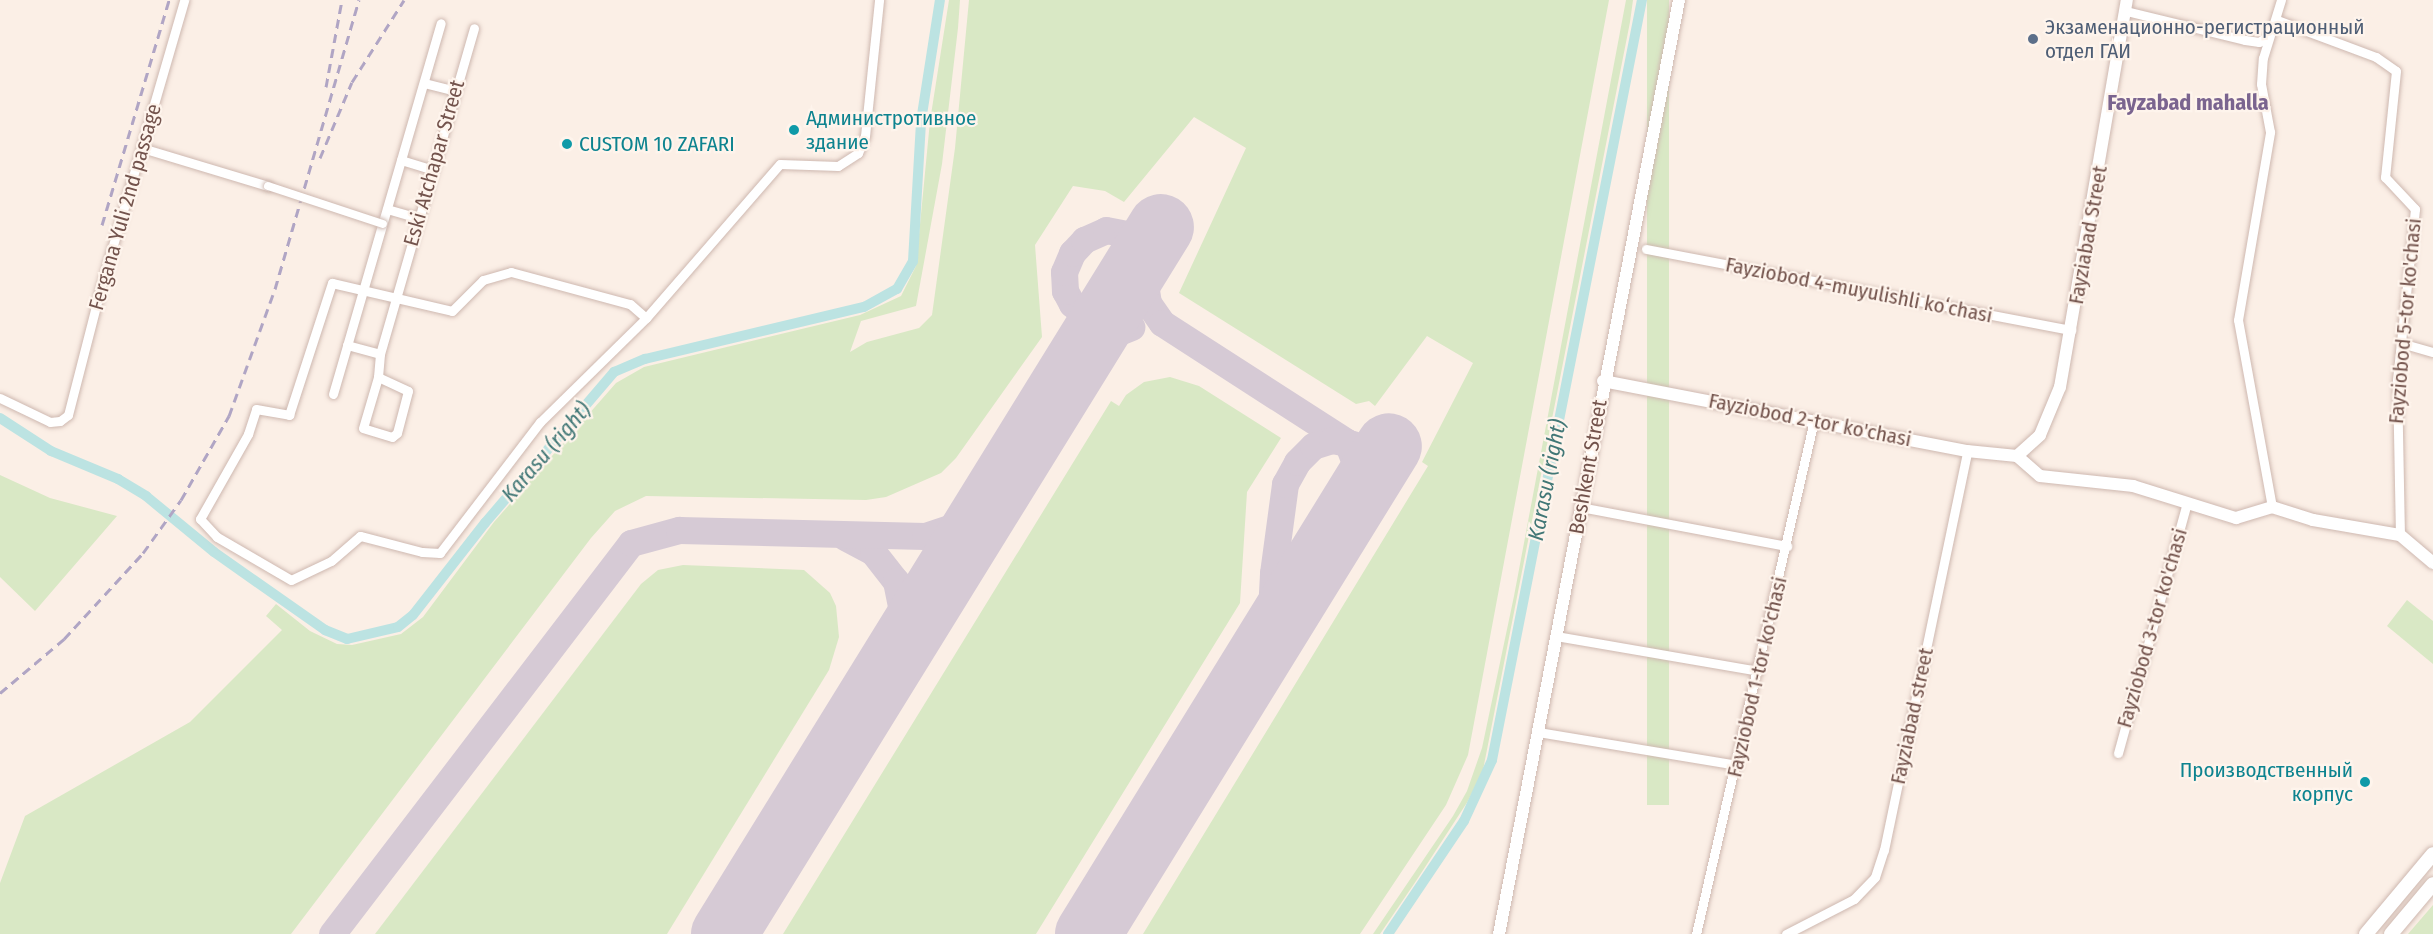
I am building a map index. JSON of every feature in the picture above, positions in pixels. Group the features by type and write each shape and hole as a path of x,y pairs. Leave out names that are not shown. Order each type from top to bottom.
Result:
{"main road":[{"path":"2366,934 2433,854"},
{"path":"2391,934 2428,890 2409,882"}],"street":[{"name":"Fergana Yuli 2nd passage","path":"0,398 53,422 68,415 184,0"},
{"path":"646,318 630,304 511,272 483,280 452,311 332,283 289,415 256,409 248,434 201,514 205,526 217,537 291,580 331,561 360,536 422,552 441,553 540,422 646,318 780,164 838,166 861,150 879,0"},
{"name":"Beshkent Street","path":"1499,934 1679,0"},
{"path":"2282,0 2277,20 2268,36 2261,84 2270,132 2238,320 2249,364 2259,449 2272,507 2313,520 2400,535 2433,563"},
{"path":"2127,5 2252,41 2259,42 2268,36"},
{"name":"Fayziabad Street","path":"2018,456 2040,435 2052,411 2071,330 2127,5"},
{"name":"Fayziobod 5-tor ko'chasi","path":"2277,20 2376,57 2396,71 2385,177 2415,209 2401,343 2396,419 2400,535"},
{"path":"333,394 441,23"},
{"name":"Eski Atchapar Street","path":"378,377 408,391 397,433 392,437 363,428 378,377 380,354 474,28"},
{"path":"424,83 455,91"},
{"path":"142,148 383,224"},
{"path":"401,160 433,170"},
{"path":"387,209 418,218"},
{"name":"Fayziobod 4-muyulishli koʻchasi","path":"1646,249 2071,330"},
{"path":"2401,343 2433,352"},
{"path":"347,345 380,354"},
{"name":"Fayziobod 2-tor ko'chasi","path":"1604,381 1967,451 2018,456"},
{"name":"Fayziobod 1-tor ko'chasi","path":"1696,934 1737,765 1814,420"},
{"name":"Fayziabad street","path":"1786,934 1854,899 1875,877 1886,838 1967,451"},
{"name":"Fayziobod 3-tor ko'chasi","path":"2018,456 2040,476 2133,486 2236,518 2272,507"},
{"name":"Fayziobod 3-tor ko'chasi","path":"2118,753 2187,503"},
{"path":"1580,507 1787,546"},
{"path":"1556,636 1758,671"},
{"path":"1538,732 1737,765"}],"green space":[{"path":"949,0 960,0 958,28 942,164 916,306 861,321 850,352 867,342 919,328 932,315 955,148 969,0 1609,0 1468,755 1446,805 1360,934 1143,934 1428,466 1422,462 1473,363 1427,336 1375,406 1369,401 1356,404 1179,293 1246,148 1194,117 1124,202 1105,191 1073,186 1035,245 1042,337 956,458 941,473 886,497 866,500 646,496 615,511 591,538 291,934 0,934 0,883 25,816 190,722 282,630 266,616 276,604 310,631 337,644 352,645 401,634 423,617 494,522 616,383 644,367 860,315 901,296 916,266 930,121"},
{"path":"1626,0 1633,0 1630,22 1483,770 1468,801 1416,881 1380,934 1373,934 1453,816 1467,791 1482,748 1514,596"},
{"path":"1647,0 1669,0 1669,805 1647,805"},
{"path":"1170,377 1199,386 1281,438 1247,492 1240,603 1036,934 783,934 1111,401 1119,406 1126,395 1144,382"},
{"path":"0,475 50,498 117,516 35,611 0,577"},
{"path":"683,565 804,570 830,593 836,606 839,637 829,670 667,934 375,934 641,584 658,570"},
{"path":"2407,600 2433,621 2433,664 2387,626"},
{"path":"2433,905 2433,934 2408,934"}],"waterway":[{"name":"Karasu (right)","path":"0,418 51,451 118,479 146,496 214,552 325,630 347,639 398,627 413,615 485,523 614,372 645,359 864,307 897,289 913,261 921,121 940,0"},
{"name":"Karasu (right)","path":"1388,934 1464,821 1492,760 1642,0"}],"taxiway":[{"path":"1125,328 1092,319 1072,304 1065,291 1064,272 1072,253 1084,240 1106,230 1127,234 1139,245 1148,303 1162,323 1347,442 1358,470 1355,501"},
{"path":"1073,370 1099,340 1131,327"},
{"path":"1262,652 1270,631 1273,573 1285,484 1297,462 1313,446 1332,440 1353,444"},
{"path":"332,934 631,543 679,530 925,536 964,523 1001,486"},
{"path":"1336,532 1366,510 1375,494"},
{"path":"845,537 873,552 896,581 904,621 893,660"}],"runway":[{"path":"724,934 1161,227"},
{"path":"1088,934 1389,446"}],"railway":[{"path":"102,225 169,0"},
{"path":"326,87 342,0"},
{"path":"0,693 64,639 143,553 181,500 229,416 275,289 359,0"},
{"path":"320,158 352,82 404,0"}],"place":[{"name":"Экзаменационно-регистрационный отдел ГАИ","path":"2033,39"},
{"name":"Администротивное здание","path":"794,130"},
{"name":"CUSTOM 10 ZAFARI","path":"567,144"},
{"name":"Производственный корпус","path":"2365,782"}],"district":[{"name":"Fayzabad mahalla","path":"2188,103"}]}
